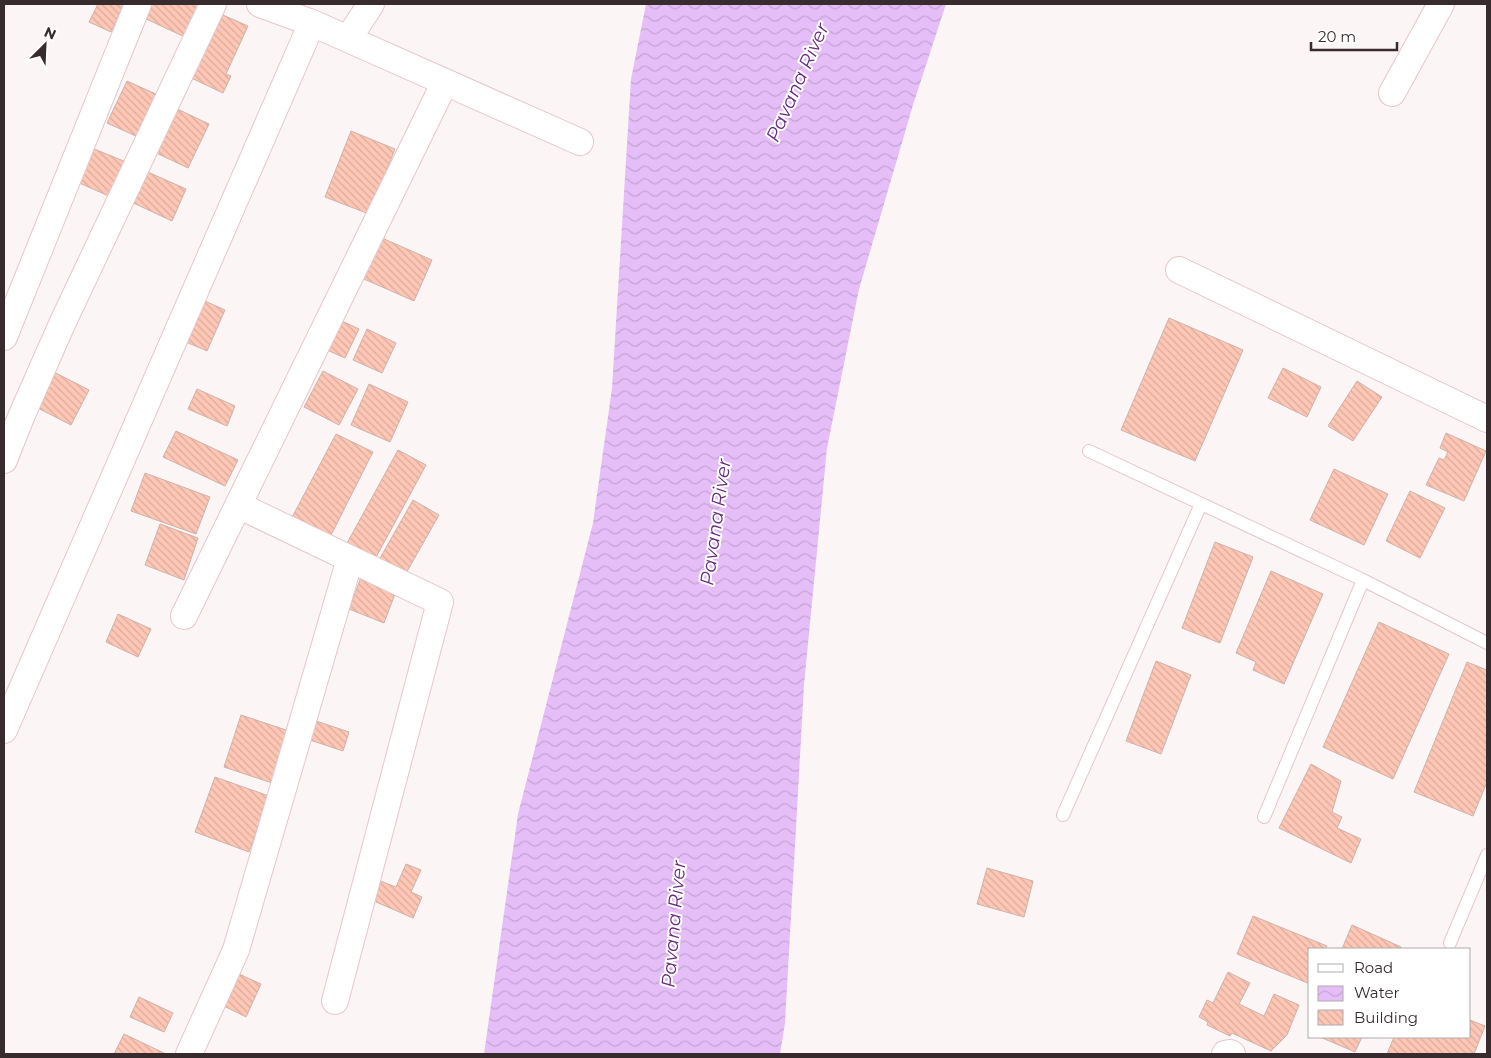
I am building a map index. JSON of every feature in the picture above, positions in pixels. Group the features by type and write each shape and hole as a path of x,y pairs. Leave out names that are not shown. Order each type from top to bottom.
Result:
{"street":[{"path":"4,337 138,4"},
{"path":"4,460 62,324 212,4"},
{"path":"260,4 312,23 580,142"},
{"path":"348,39 371,4"},
{"path":"1392,92 1442,4"},
{"path":"4,730 312,23"},
{"path":"184,616 445,82"},
{"path":"1179,270 1487,419"},
{"path":"238,505 440,602 335,1001"},
{"path":"188,1054 236,950 350,559"},
{"path":"1226,1054 1232,1054"}],"lane":[{"path":"1089,451 1363,580 1487,643"},
{"path":"1063,815 1201,504"},
{"path":"1264,817 1363,580"},
{"path":"1450,943 1487,855"}],"water":[{"name":"Pavana River","path":"646,4 946,4 913,105 859,289 827,448 804,685 785,1023 780,1054 484,1054 518,814 593,523 612,388 631,79"}],"building":[{"path":"98,4 124,4 111,32 89,22"},
{"path":"149,4 204,4 187,38 142,17"},
{"path":"216,12 248,26 226,74 231,76 223,93 183,74"},
{"path":"127,81 158,95 138,137 107,123"},
{"path":"171,106 209,124 188,168 150,150"},
{"path":"351,131 395,149 369,214 325,197"},
{"path":"92,148 126,162 111,197 77,182"},
{"path":"141,169 186,189 172,221 127,200"},
{"path":"382,238 432,260 414,301 364,279"},
{"path":"205,301 225,310 207,351 186,342"},
{"path":"1169,318 1243,350 1195,461 1121,430"},
{"path":"340,320 359,329 345,358 327,350"},
{"path":"367,329 396,343 382,373 353,360"},
{"path":"1283,368 1321,387 1307,417 1268,398"},
{"path":"48,369 89,390 71,425 30,404"},
{"path":"323,371 358,389 339,425 304,407"},
{"path":"1357,381 1382,397 1353,441 1328,426"},
{"path":"369,384 408,402 390,442 351,425"},
{"path":"197,389 235,406 227,426 188,409"},
{"path":"176,431 238,460 225,486 163,457"},
{"path":"1446,433 1486,451 1464,501 1426,485 1439,458 1444,460 1448,452 1440,448"},
{"path":"336,434 373,452 326,545 288,525"},
{"path":"398,450 426,465 374,561 346,545"},
{"path":"1334,469 1388,494 1364,545 1310,520"},
{"path":"145,473 210,497 196,534 131,511"},
{"path":"1410,491 1445,508 1420,558 1386,541"},
{"path":"413,500 439,515 405,575 379,560"},
{"path":"160,524 198,538 184,580 145,565"},
{"path":"1215,542 1253,557 1220,643 1182,628"},
{"path":"1271,571 1323,594 1284,684 1253,670 1256,662 1236,653"},
{"path":"363,572 398,586 384,623 349,609"},
{"path":"118,614 151,629 138,657 106,642"},
{"path":"1379,622 1449,654 1393,779 1323,747"},
{"path":"1156,661 1191,675 1161,754 1126,741"},
{"path":"1467,662 1487,670 1487,782 1473,816 1414,792"},
{"path":"241,715 289,731 272,783 224,767"},
{"path":"310,719 349,732 343,751 304,738"},
{"path":"1311,764 1341,781 1332,812 1342,817 1337,828 1361,839 1351,863 1279,828"},
{"path":"215,777 269,796 249,852 195,832"},
{"path":"406,864 421,870 411,892 422,897 413,918 367,898 375,879 396,887"},
{"path":"987,868 1033,881 1024,917 977,904"},
{"path":"1253,916 1327,946 1326,948 1308,948 1308,983 1237,954"},
{"path":"1352,925 1401,947 1400,948 1342,948"},
{"path":"1228,972 1250,983 1239,1004 1264,1016 1274,994 1299,1005 1287,1035 1271,1051 1232,1033 1230,1036 1207,1025 1208,1022 1199,1017 1207,1000 1213,1003"},
{"path":"239,974 261,984 246,1017 224,1006"},
{"path":"139,997 173,1013 164,1032 130,1017"},
{"path":"1471,1020 1485,1026 1474,1054 1387,1054 1394,1038 1471,1038"},
{"path":"124,1034 166,1054 114,1054"},
{"path":"1322,1038 1362,1038 1355,1052"}]}
